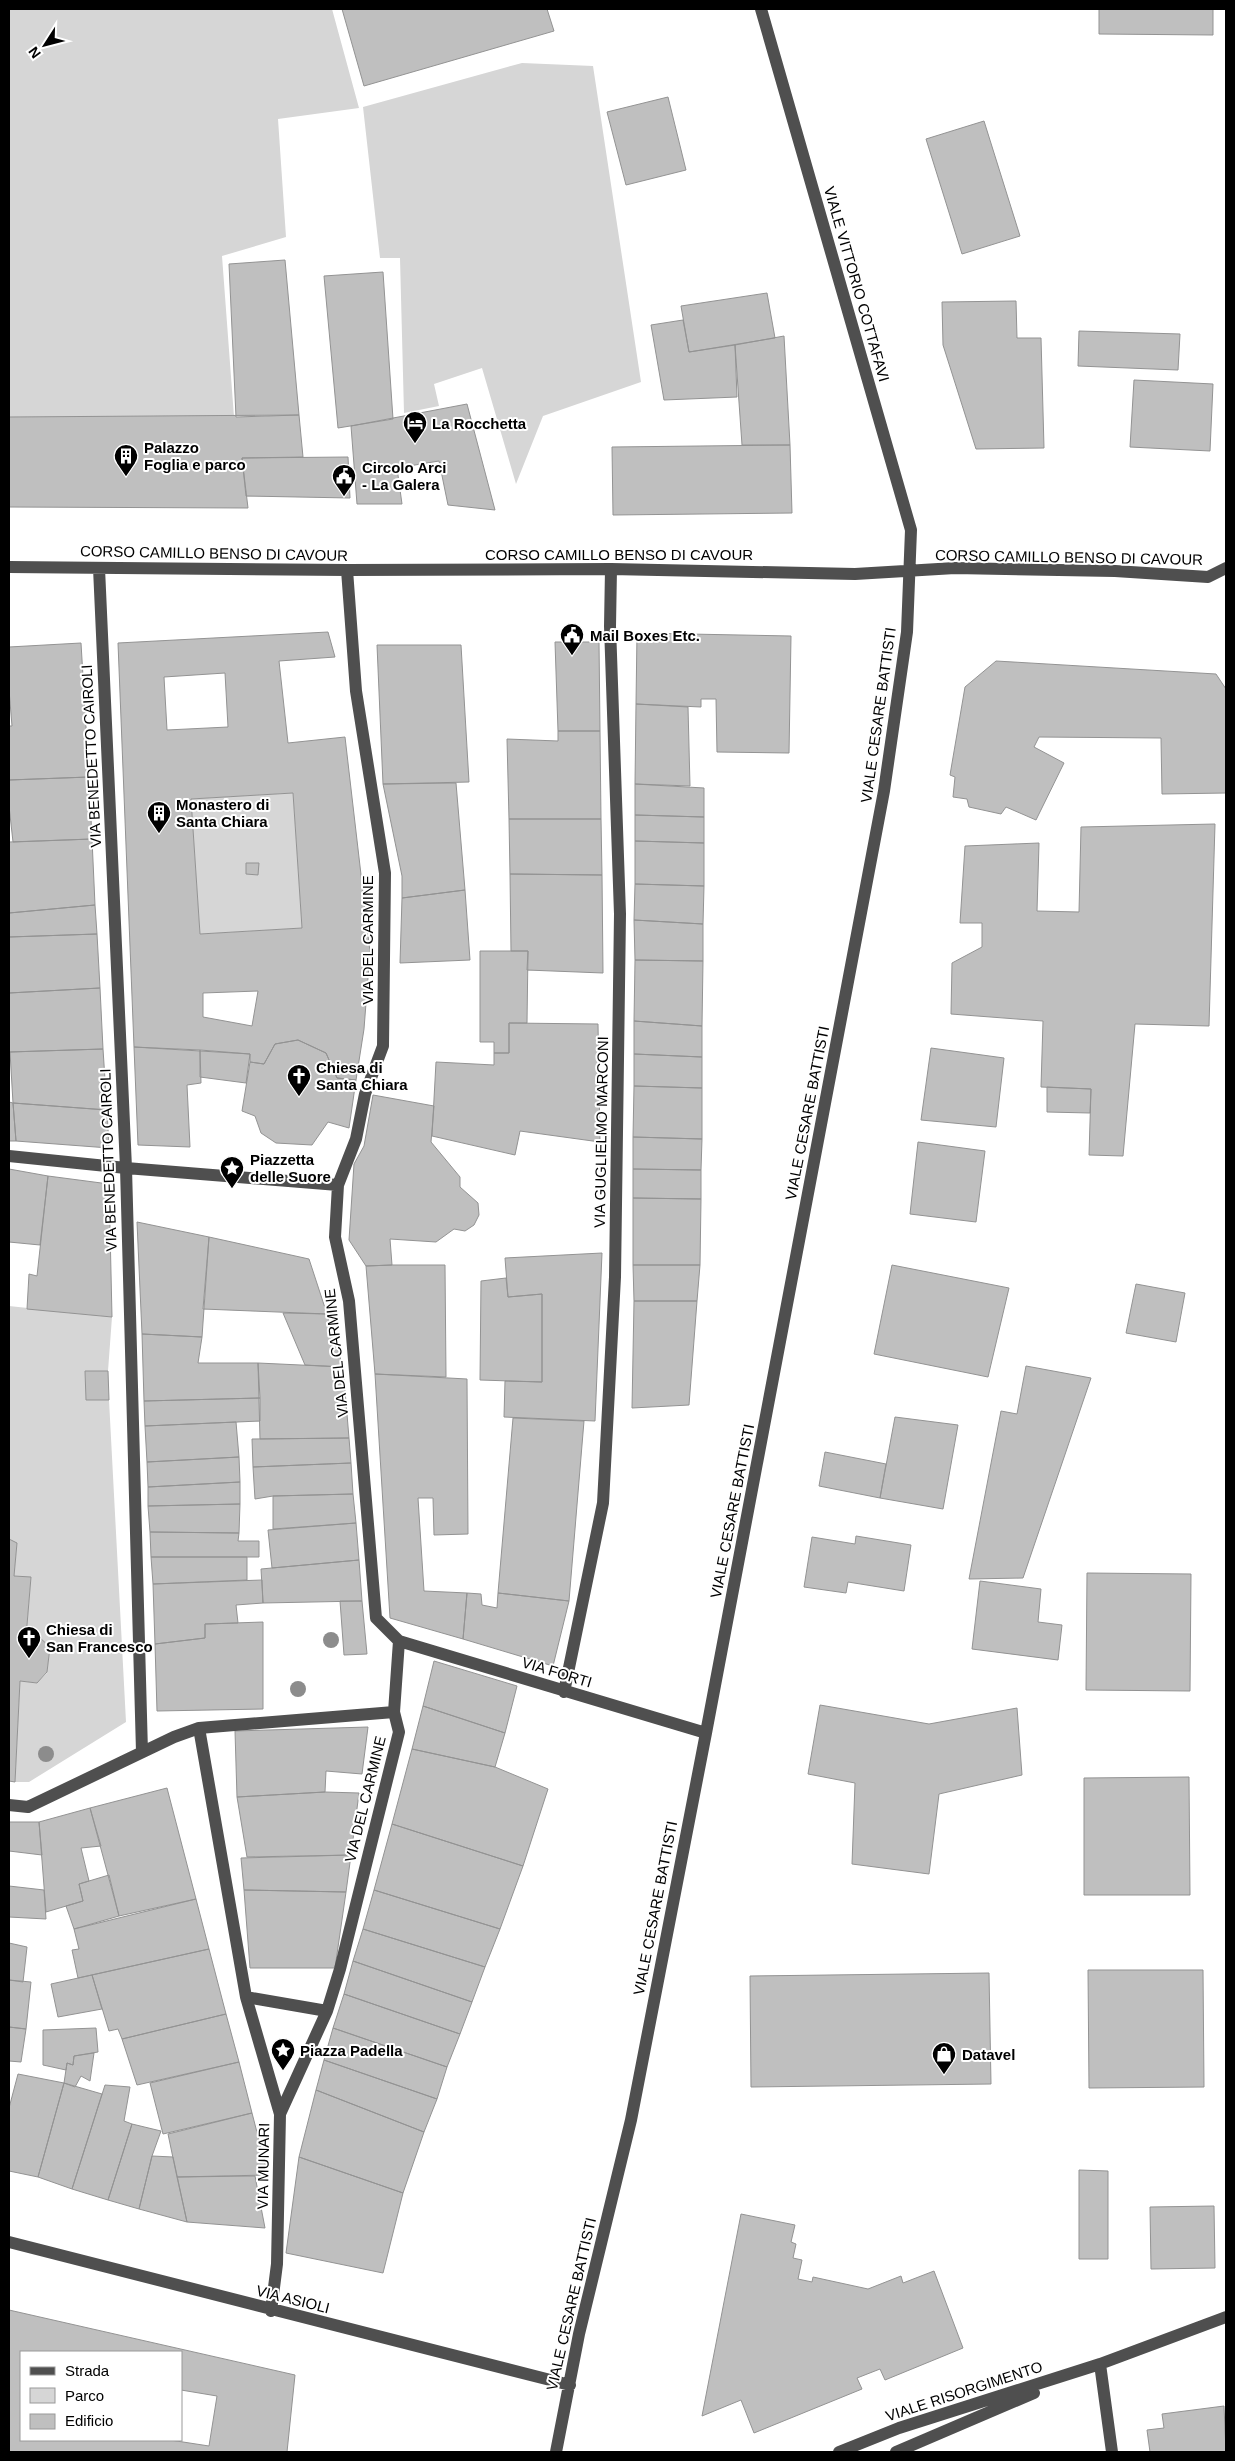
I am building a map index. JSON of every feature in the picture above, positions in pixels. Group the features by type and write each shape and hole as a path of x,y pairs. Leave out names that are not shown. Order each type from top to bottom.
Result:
{"street":[{"name":"VIALE VITTORIO COTTAFAVI","path":"761,9 911,530 910,570"},
{"name":"CORSO CAMILLO BENSO DI CAVOUR","path":"9,567 347,570 611,569 855,574 955,568 1105,571 1208,577 1226,568"},
{"name":"VIA BENEDETTO CAIROLI","path":"99,568 126,1168 142,1752"},
{"name":"VIA GUGLIELMO MARCONI","path":"564,1692 603,1503 615,1277 620,914 610,626 611,569"},
{"name":"VIA DEL CARMINE","path":"280,2114 326,2010 340,1969 399,1732 394,1712 399,1641 376,1618 350,1301 335,1236 338,1185 356,1139 366,1094 383,1046 384,873 356,691 347,570"},
{"name":"VIALE CESARE BATTISTI","path":"556,2452 582,2325 631,2120 884,791 903,668 910,570"},
{"path":"9,1156 126,1168 338,1185"},
{"name":"VIA FORTI","path":"399,1641 706,1733"},
{"path":"9,1805 28,1807 174,1737 199,1728 394,1712"},
{"name":"VIA MUNARI","path":"199,1728 246,1997 280,2114 277,2264 271,2311"},
{"path":"246,1997 326,2010"},
{"name":"VIA ASIOLI","path":"9,2242 271,2311 570,2385"},
{"name":"VIALE RISORGIMENTO","path":"839,2452 899,2428 1100,2364 1226,2317"},
{"path":"1100,2364 1112,2452"},
{"name":"VIALE RISORGIMENTO","path":"896,2452 1100,2364"}],"green space":[{"path":"9,9 332,9 359,108 278,119 286,237 222,256 234,417 9,417"},
{"path":"522,63 593,66 641,382 543,416 516,484 482,368 434,384 439,406 404,413 400,258 380,258 363,107"},
{"path":"293,793 302,928 200,934 191,799"},
{"path":"9,1306 112,1317 108,1371 85,1372 86,1400 109,1400 126,1722 29,1782 15,1782 20,1681 37,1683 47,1673 50,1647 39,1637 26,1637 31,1578 14,1576 17,1544 9,1539"}],"building":[{"path":"342,9 547,9 554,31 364,86"},
{"path":"1099,9 1213,9 1213,35 1099,34"},
{"path":"668,97 686,170 626,185 607,112"},
{"path":"984,121 1020,236 962,254 926,139"},
{"path":"285,260 299,415 236,417 229,264"},
{"path":"383,272 393,419 338,428 324,276"},
{"path":"767,293 775,338 689,352 681,306"},
{"path":"1016,301 1017,338 1041,338 1044,448 976,449 943,345 942,302"},
{"path":"683,320 689,352 735,345 737,397 664,400 651,325"},
{"path":"1079,331 1180,334 1178,370 1078,366"},
{"path":"784,336 790,445 742,445 735,345"},
{"path":"1134,380 1213,384 1210,451 1130,447"},
{"name":"La Rocchetta","path":"467,404 495,510 448,505 439,461 397,468 402,504 357,504 351,426"},
{"name":"Palazzo Foglia e parco","path":"299,415 303,457 242,458 248,508 9,507 9,417"},
{"path":"790,445 792,513 613,515 612,447"},
{"path":"348,457 350,498 246,496 242,458"},
{"name":"Monastero di Santa Chiara","path":"328,632 335,657 279,661 288,743 345,737 370,952 364,1029 356,1080 337,1078 326,1053 298,1040 275,1044 264,1064 250,1062 250,1054 134,1047 118,643","holes":["225,673 228,727 167,730 164,677","293,793 302,928 200,934 191,799","258,991 252,1026 203,1017 203,993"]},
{"path":"637,633 791,636 789,753 717,752 716,699 701,699 701,707 636,704"},
{"path":"555,642 599,642 600,731 558,731"},
{"path":"81,643 89,777 9,780 9,726 12,726 9,690 9,647"},
{"path":"377,645 461,645 469,782 383,784"},
{"path":"996,661 1216,674 1226,689 1226,793 1162,794 1161,738 1039,737 1034,747 1064,763 1036,820 1006,807 1001,814 969,807 967,799 953,797 955,777 950,775 965,687"},
{"path":"636,704 688,707 690,786 635,784"},
{"path":"558,731 600,731 601,819 509,819 507,739 558,741"},
{"path":"89,777 92,839 13,842 9,806 9,780"},
{"path":"456,783 465,890 402,898 402,876 383,784"},
{"path":"635,784 704,788 704,817 635,815"},
{"path":"635,815 704,817 704,843 635,841"},
{"path":"509,819 601,819 602,875 510,874"},
{"path":"1215,824 1209,1026 1135,1024 1123,1156 1089,1155 1091,1089 1041,1087 1043,1021 951,1014 952,963 982,947 982,923 960,923 965,846 1039,843 1037,911 1079,912 1081,827"},
{"path":"92,839 95,905 9,913 9,842"},
{"path":"635,841 704,843 704,886 635,884"},
{"path":"246,863 259,863 258,875 246,874"},
{"path":"510,874 602,875 603,973 527,970 528,951 511,951"},
{"path":"635,884 704,886 703,924 634,920"},
{"path":"465,890 470,960 400,963 402,898"},
{"path":"95,905 97,934 9,937 9,913"},
{"path":"634,920 703,924 703,961 635,960"},
{"path":"97,934 100,988 9,993 9,937"},
{"path":"480,951 528,951 527,1023 509,1023 509,1053 494,1053 494,1042 480,1042"},
{"path":"635,960 703,961 702,1026 634,1021"},
{"path":"100,988 103,1049 9,1052 9,993"},
{"path":"634,1021 702,1026 702,1057 634,1054"},
{"path":"509,1023 598,1024 600,1142 520,1131 515,1155 432,1136 436,1062 494,1065 494,1053 509,1053"},
{"name":"Chiesa di Santa Chiara","path":"298,1040 326,1053 337,1078 356,1080 349,1128 328,1122 312,1145 276,1143 261,1133 255,1116 242,1111 250,1062 264,1064 275,1044"},
{"path":"134,1047 200,1050 201,1083 187,1085 190,1147 138,1145"},
{"path":"931,1048 1004,1058 996,1127 921,1120"},
{"path":"103,1049 107,1110 13,1103 10,1052"},
{"path":"200,1050 250,1054 246,1083 200,1077"},
{"path":"634,1054 702,1057 702,1088 634,1086"},
{"path":"634,1086 702,1088 702,1139 633,1137"},
{"path":"1047,1087 1091,1089 1090,1113 1047,1112"},
{"path":"373,1095 434,1106 431,1142 460,1177 460,1187 478,1203 479,1215 474,1225 465,1231 454,1229 436,1242 390,1239 392,1265 366,1266 349,1240 354,1164 364,1146"},
{"path":"9,1102 13,1103 16,1141 9,1141"},
{"path":"13,1103 107,1110 109,1148 16,1141"},
{"path":"633,1137 702,1139 701,1170 633,1169"},
{"path":"918,1142 985,1151 976,1222 910,1214"},
{"path":"9,1169 48,1176 40,1245 9,1242"},
{"path":"633,1169 701,1170 701,1199 633,1198"},
{"path":"48,1176 109,1184 112,1317 27,1309 29,1274 37,1276"},
{"path":"633,1198 701,1199 700,1265 633,1265"},
{"path":"137,1222 209,1237 202,1337 142,1334"},
{"path":"209,1237 309,1259 327,1314 203,1309"},
{"path":"602,1253 595,1421 504,1417 505,1381 542,1382 542,1294 508,1297 505,1258"},
{"path":"445,1265 446,1377 375,1374 366,1266"},
{"path":"633,1265 700,1265 697,1301 634,1301"},
{"path":"892,1265 1009,1288 988,1377 874,1354"},
{"path":"506,1278 508,1297 542,1294 542,1382 480,1380 481,1281"},
{"path":"1136,1284 1185,1293 1176,1342 1126,1333"},
{"path":"634,1301 697,1301 689,1405 632,1408"},
{"path":"283,1313 327,1314 343,1367 305,1365"},
{"path":"142,1334 202,1337 198,1363 258,1363 260,1398 144,1401"},
{"path":"258,1363 343,1367 349,1438 260,1439"},
{"path":"1026,1366 1091,1378 1023,1578 969,1579 1001,1411 1017,1414"},
{"path":"85,1371 108,1371 109,1400 86,1400"},
{"path":"375,1374 467,1379 468,1534 434,1535 433,1498 418,1498 424,1591 467,1593 463,1639 390,1618"},
{"path":"260,1398 260,1421 145,1426 144,1401"},
{"path":"895,1417 958,1425 943,1509 880,1498"},
{"path":"513,1418 584,1421 569,1601 498,1593"},
{"path":"236,1422 239,1457 147,1462 145,1426"},
{"path":"349,1438 351,1463 253,1467 252,1439"},
{"path":"825,1452 886,1464 880,1498 819,1486"},
{"path":"239,1457 240,1482 148,1487 147,1462"},
{"path":"351,1463 353,1494 273,1496 255,1499 253,1467"},
{"path":"240,1482 240,1504 148,1506 148,1487"},
{"path":"353,1494 356,1523 273,1529 273,1496"},
{"path":"240,1504 239,1533 150,1532 148,1506"},
{"path":"356,1523 359,1560 272,1568 268,1530"},
{"path":"150,1532 239,1533 238,1541 259,1541 259,1557 151,1557"},
{"path":"856,1536 911,1545 904,1591 848,1582 846,1593 804,1587 812,1537 855,1544"},
{"name":"Chiesa di San Francesco","path":"9,1539 17,1543 14,1576 31,1577 26,1637 39,1637 50,1647 47,1672 37,1683 20,1681 15,1782 9,1781"},
{"path":"151,1557 247,1557 247,1580 153,1584"},
{"path":"359,1560 362,1601 263,1603 261,1569"},
{"path":"1087,1573 1191,1574 1190,1691 1086,1690"},
{"path":"262,1580 263,1603 236,1605 238,1623 205,1624 205,1638 155,1644 153,1584"},
{"path":"980,1581 1041,1589 1038,1622 1062,1625 1058,1660 972,1649"},
{"path":"467,1593 481,1594 482,1605 497,1608 498,1593 569,1601 553,1666 463,1639"},
{"path":"340,1601 362,1601 367,1654 344,1655"},
{"path":"263,1622 263,1709 157,1711 155,1644 205,1638 205,1624"},
{"path":"434,1661 517,1686 505,1733 423,1706"},
{"path":"820,1705 929,1724 1017,1708 1022,1775 939,1794 929,1874 852,1864 855,1783 808,1774"},
{"path":"423,1706 505,1733 495,1767 412,1749"},
{"path":"368,1727 362,1774 326,1771 325,1792 237,1797 235,1731"},
{"path":"412,1749 495,1767 548,1789 523,1866 392,1824"},
{"path":"1189,1777 1190,1895 1084,1895 1084,1778"},
{"path":"167,1788 196,1899 119,1916 90,1808"},
{"path":"325,1792 359,1793 351,1855 247,1857 237,1797"},
{"path":"90,1808 101,1846 81,1848 89,1881 79,1884 83,1901 46,1912 39,1822"},
{"path":"9,1822 39,1822 42,1855 9,1851"},
{"path":"392,1824 523,1866 500,1929 374,1890"},
{"path":"351,1855 346,1892 244,1890 241,1858"},
{"path":"109,1875 119,1916 74,1929 66,1906 83,1901 79,1884"},
{"path":"9,1886 44,1890 46,1919 9,1917"},
{"path":"244,1890 346,1892 335,1968 250,1968"},
{"path":"374,1890 500,1929 485,1967 363,1929"},
{"path":"196,1899 209,1949 78,1978 72,1950 79,1949 74,1929"},
{"path":"363,1929 485,1967 472,2002 353,1961"},
{"path":"9,1943 27,1947 23,1982 9,1980"},
{"path":"209,1949 226,2014 122,2039 118,2029 109,2031 92,1975"},
{"path":"353,1961 472,2002 460,2034 344,1994"},
{"path":"1088,1970 1203,1970 1204,2087 1089,2088"},
{"path":"989,1973 991,2084 751,2087 750,1976"},
{"path":"92,1975 102,2009 58,2017 51,1984"},
{"path":"9,1980 31,1982 26,2029 9,2027"},
{"path":"344,1994 460,2034 447,2067 333,2028"},
{"path":"226,2014 239,2062 137,2085 122,2039"},
{"path":"9,2027 26,2029 21,2062 9,2061"},
{"path":"96,2028 98,2052 74,2056 73,2065 67,2063 66,2070 43,2065 43,2030"},
{"path":"333,2028 447,2067 437,2099 324,2060"},
{"path":"94,2053 90,2081 81,2076 75,2087 64,2083 67,2063 73,2065 74,2056"},
{"path":"324,2060 437,2099 424,2132 316,2090"},
{"path":"239,2062 252,2113 163,2134 150,2083"},
{"path":"18,2074 64,2083 38,2177 9,2171 9,2108"},
{"path":"64,2083 102,2094 72,2189 38,2177"},
{"path":"105,2085 130,2087 124,2121 132,2124 108,2200 72,2189"},
{"path":"316,2090 424,2132 403,2193 299,2157"},
{"path":"252,2113 268,2175 177,2177 168,2134"},
{"path":"132,2124 161,2131 152,2156 139,2209 108,2200"},
{"path":"152,2156 173,2157 187,2222 139,2209"},
{"path":"299,2157 403,2193 383,2273 286,2253"},
{"path":"1079,2170 1108,2171 1108,2259 1079,2259"},
{"path":"255,2176 265,2228 187,2222 177,2177"},
{"path":"1214,2206 1215,2268 1151,2269 1150,2207"},
{"path":"741,2214 795,2225 791,2242 796,2244 793,2258 802,2260 798,2279 812,2282 813,2277 868,2289 901,2276 903,2283 934,2271 963,2348 885,2380 880,2369 857,2378 862,2389 754,2433 741,2400 702,2416"},
{"path":"9,2310 295,2375 287,2452 9,2452"},
{"path":"1224,2406 1226,2452 1150,2452 1147,2430 1164,2428 1162,2414"}],"place":[{"name":"La Rocchetta","path":"415,444"},
{"name":"Palazzo Foglia e parco","path":"126,477"},
{"name":"Circolo Arci - La Galera","path":"344,497"},
{"name":"Mail Boxes Etc.","path":"572,656"},
{"name":"Monastero di Santa Chiara","path":"159,834"},
{"name":"Chiesa di Santa Chiara","path":"299,1097"},
{"name":"Piazzetta delle Suore","path":"232,1189"},
{"name":"Chiesa di San Francesco","path":"29,1659"},
{"name":"Piazza Padella","path":"283,2071"},
{"name":"Datavel","path":"944,2075"}]}
